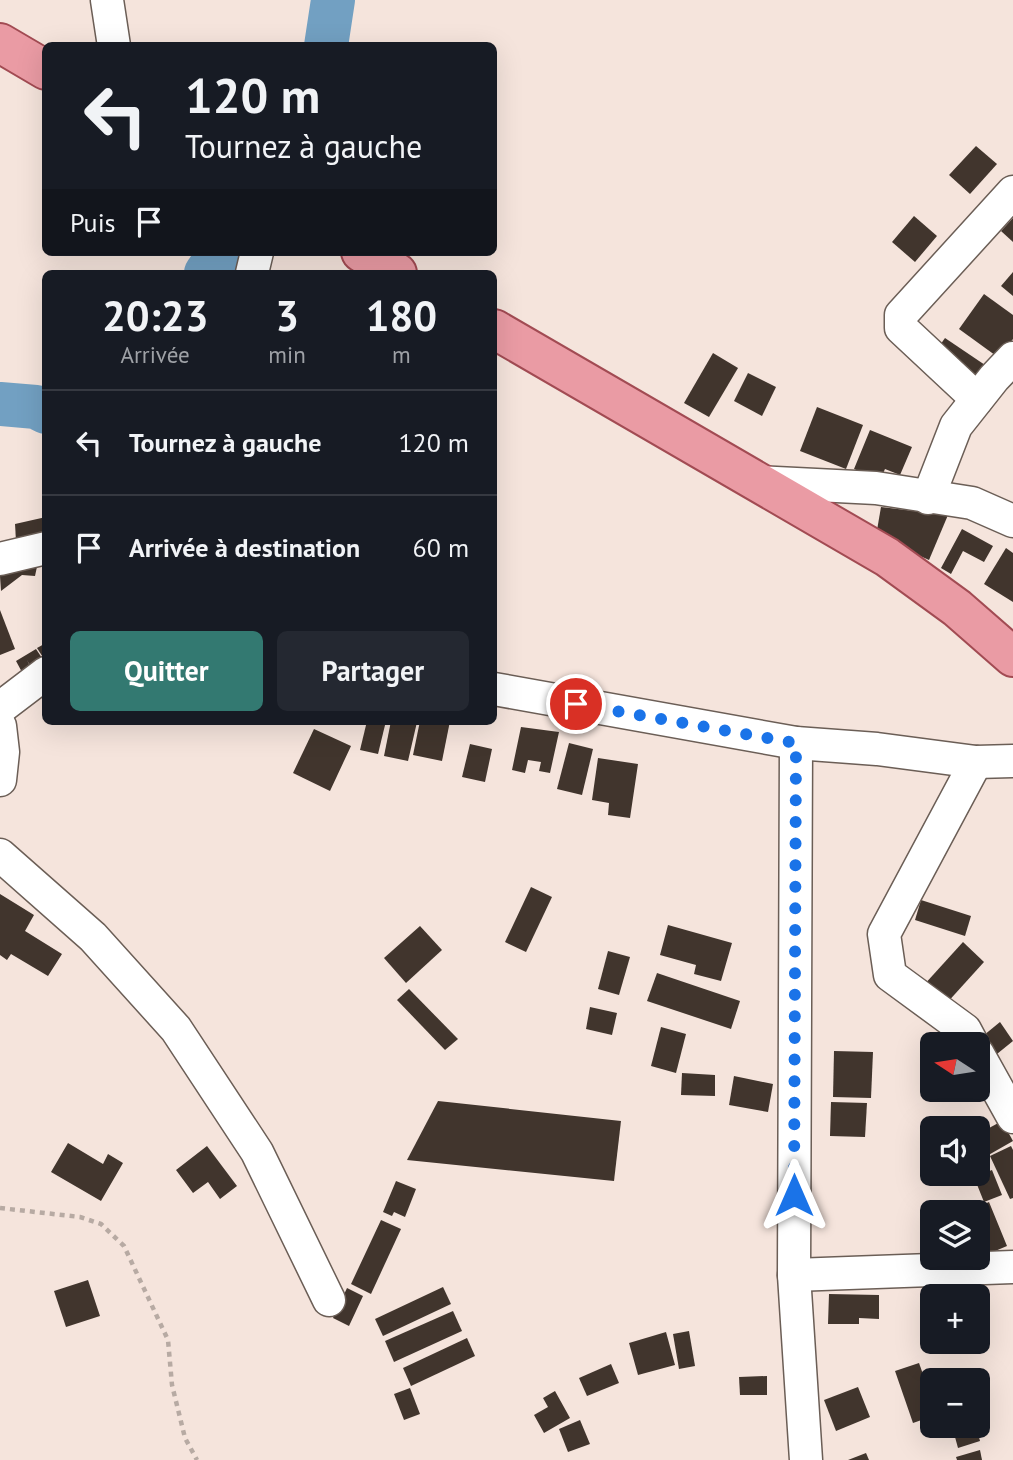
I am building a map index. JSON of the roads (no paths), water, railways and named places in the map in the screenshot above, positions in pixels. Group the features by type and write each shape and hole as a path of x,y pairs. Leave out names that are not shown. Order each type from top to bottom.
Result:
{"main road":[{"path":"0,43 42,68"},
{"path":"368,256 392,270"},
{"path":"497,331 887,557 957,608 1013,657"}],"street":[{"path":"107,0 113,42"},
{"path":"977,399 901,328 901,315 1013,192"},
{"path":"928,498 956,426 1013,358"},
{"path":"756,482 876,488 972,503 1013,521"},
{"path":"0,559 42,549"},
{"path":"0,708 42,676"},
{"path":"497,690 796,743 877,749 976,762 1013,761"},
{"path":"0,726 3,751 0,780"},
{"path":"796,743 794,1275 806,1460"},
{"path":"966,1032 890,975 884,934 976,762"},
{"path":"0,855 93,937 176,1030 257,1152 328,1300"},
{"path":"990,1076 1013,1117"},
{"path":"794,1275 1013,1267"}],"waterway":[{"path":"327,42 333,0"},
{"path":"208,270 218,256"},
{"path":"0,404 36,407 42,410"}]}
